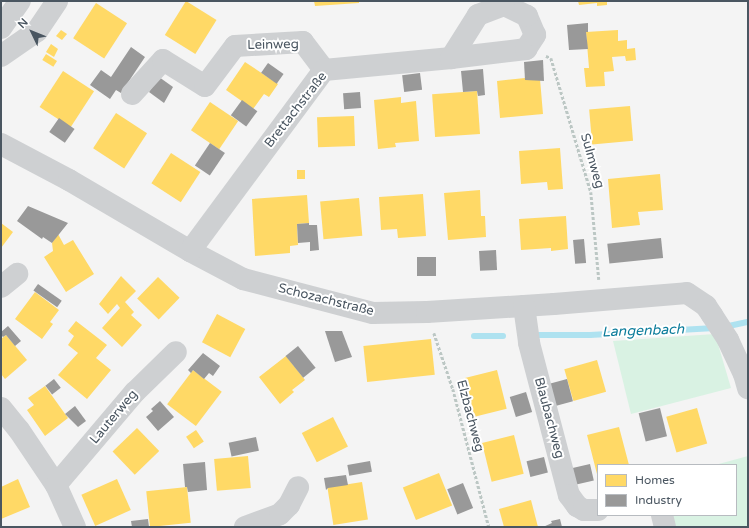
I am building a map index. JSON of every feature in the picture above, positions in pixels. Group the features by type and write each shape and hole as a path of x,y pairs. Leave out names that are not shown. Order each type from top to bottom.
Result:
{"street":[{"path":"1,29 20,1"},
{"path":"1,56 37,31 57,1"},
{"path":"452,58 478,15 504,5 527,16 534,35 526,49"},
{"name":"Leinweg","path":"132,94 163,60 205,86 235,46 303,42 324,70"},
{"name":"Brettachstraße","path":"190,251 324,70 452,58 526,49"},
{"name":"Schozachstraße","path":"1,144 70,180 190,251 243,279 373,313 427,312 524,306 687,293 706,306 712,315 728,340 744,374 748,388"},
{"name":"Blaubachweg","path":"524,306 530,343 569,495 577,506 584,510 597,510"},
{"name":"Lauterweg","path":"56,485 135,392 176,352"},
{"path":"1,408 19,430 56,485 75,527"},
{"path":"245,527 280,514 289,505 298,487"},
{"path":"662,516 665,527"}],"path":[{"name":"Sulmweg","path":"526,49 551,58 591,192 601,300"},
{"name":"Elzbachweg","path":"427,312 453,388 489,527"}],"green space":[{"path":"715,334 731,388 631,414 613,341"},
{"path":"748,456 748,527 674,527 671,516 737,516 737,464 719,464"}],"building: Homes":[{"path":"186,1 217,20 195,54 165,35"},
{"path":"314,1 359,1 359,3 315,6"},
{"path":"578,1 607,1 607,5 597,6 597,3 579,5"},
{"path":"96,3 127,23 104,58 73,38"},
{"path":"61,30 67,34 62,40 56,36"},
{"path":"618,30 618,41 627,40 627,49 635,48 636,60 626,61 625,56 612,57 614,71 604,72 605,86 586,87 584,68 589,68 586,32"},
{"path":"51,44 58,49 54,57 46,52"},
{"path":"46,54 57,61 53,67 42,60"},
{"path":"245,62 278,84 269,97 264,94 253,109 226,90"},
{"path":"63,71 94,91 71,127 40,107"},
{"path":"525,78 525,80 540,79 543,114 500,118 497,81"},
{"path":"477,91 480,134 435,137 432,94"},
{"path":"401,97 401,103 416,101 419,141 395,143 396,147 378,149 374,100"},
{"path":"210,102 238,121 219,149 191,130"},
{"path":"630,106 633,141 592,144 589,110"},
{"path":"116,113 147,133 124,168 93,148"},
{"path":"354,116 355,146 318,147 317,117"},
{"path":"560,148 563,189 548,190 547,182 521,184 519,151"},
{"path":"171,153 200,172 181,202 151,183"},
{"path":"297,170 305,170 305,179 297,179"},
{"path":"660,174 663,210 638,212 640,225 612,228 608,179"},
{"path":"480,190 481,216 485,216 486,237 448,240 444,193"},
{"path":"423,194 426,236 398,238 397,229 381,230 379,197"},
{"path":"307,195 309,223 297,224 298,245 290,246 290,253 255,256 252,199"},
{"path":"359,198 362,236 323,239 320,201"},
{"path":"566,216 568,249 551,251 551,248 521,250 519,219"},
{"path":"1,223 13,232 1,248"},
{"path":"58,234 64,245 73,240 94,274 66,292 44,257 53,251 52,243"},
{"path":"121,276 136,291 125,302 134,312 131,315 142,325 122,347 102,328 120,308 117,304 108,314 99,304"},
{"path":"158,277 180,298 159,319 137,299"},
{"path":"35,292 59,310 50,322 53,324 42,339 15,319"},
{"path":"217,314 245,329 230,357 202,342"},
{"path":"76,321 107,345 96,358 111,370 87,399 58,375 78,353 68,345 74,336 68,331"},
{"path":"6,335 27,360 5,379 1,374 1,339"},
{"path":"431,339 435,375 367,382 363,346"},
{"path":"286,356 305,380 292,390 294,392 280,404 259,377"},
{"path":"597,360 606,392 573,401 564,369"},
{"path":"193,370 222,392 196,426 167,404"},
{"path":"497,370 507,409 475,417 465,378"},
{"path":"45,386 68,418 45,436 27,410 34,405 28,398"},
{"path":"697,408 707,444 676,452 666,417"},
{"path":"333,417 348,446 317,462 302,433"},
{"path":"619,427 629,464 597,464 597,474 587,435"},
{"path":"137,428 159,451 135,475 113,452"},
{"path":"196,430 204,442 194,448 186,437"},
{"path":"514,435 524,474 492,482 482,443"},
{"path":"248,456 251,488 217,491 214,459"},
{"path":"439,473 452,505 416,520 403,488"},
{"path":"18,479 30,507 1,519 1,487"},
{"path":"117,479 131,510 95,526 81,495"},
{"path":"362,482 368,520 333,525 327,487"},
{"path":"187,487 191,523 150,527 146,491"},
{"path":"531,500 538,527 504,527 499,509"}],"building: Industry":[{"path":"588,23 588,32 586,32 588,49 569,50 567,25"},
{"path":"131,47 145,57 121,93 116,90 110,99 90,85 101,70 111,77"},
{"path":"543,60 544,81 525,80 524,62"},
{"path":"268,63 284,74 277,84 261,73"},
{"path":"483,69 485,95 478,96 477,91 463,92 461,71"},
{"path":"420,73 422,90 404,92 402,75"},
{"path":"159,77 173,87 164,103 149,92"},
{"path":"360,92 361,108 344,109 343,93"},
{"path":"242,100 257,111 246,127 231,115"},
{"path":"59,118 75,129 65,143 49,132"},
{"path":"210,143 225,153 210,175 195,165"},
{"path":"28,206 68,223 52,243 43,237 42,239 17,221"},
{"path":"309,223 309,225 317,225 319,250 310,251 310,242 298,243 297,224"},
{"path":"661,238 663,258 609,264 607,244"},
{"path":"584,239 586,263 575,264 573,240"},
{"path":"496,250 497,270 480,271 479,251"},
{"path":"417,257 436,257 436,276 417,276"},
{"path":"38,284 62,301 57,307 33,291"},
{"path":"8,326 21,341 15,346 6,335 3,337 1,335 1,332"},
{"path":"325,331 342,331 352,357 335,362"},
{"path":"298,346 316,368 303,378 286,356"},
{"path":"203,353 220,366 213,376 209,373 204,379 193,370 191,373 188,370"},
{"path":"54,379 61,388 52,394 45,386"},
{"path":"567,379 573,401 554,406 548,384"},
{"path":"526,392 532,412 516,417 510,397"},
{"path":"160,401 174,417 158,431 146,417 153,411 151,409"},
{"path":"75,406 86,421 78,427 65,414"},
{"path":"660,408 667,436 646,441 639,413"},
{"path":"256,437 259,451 232,457 229,443"},
{"path":"544,457 548,473 530,477 527,461"},
{"path":"370,461 372,472 349,476 347,465"},
{"path":"205,462 207,490 188,492 187,487 185,487 183,464"},
{"path":"590,464 594,481 575,485 571,468"},
{"path":"346,475 348,485 328,488 326,490 324,478"},
{"path":"463,483 473,508 457,514 447,489"},
{"path":"148,519 149,527 132,527 131,521"},
{"path":"560,519 562,527 543,527 552,523 551,521"}],"waterway":[{"name":"Langenbach","path":"724,327 748,322"},
{"name":"Langenbach","path":"537,335 590,335 715,328"},
{"name":"Langenbach","path":"474,336 503,336"}]}
